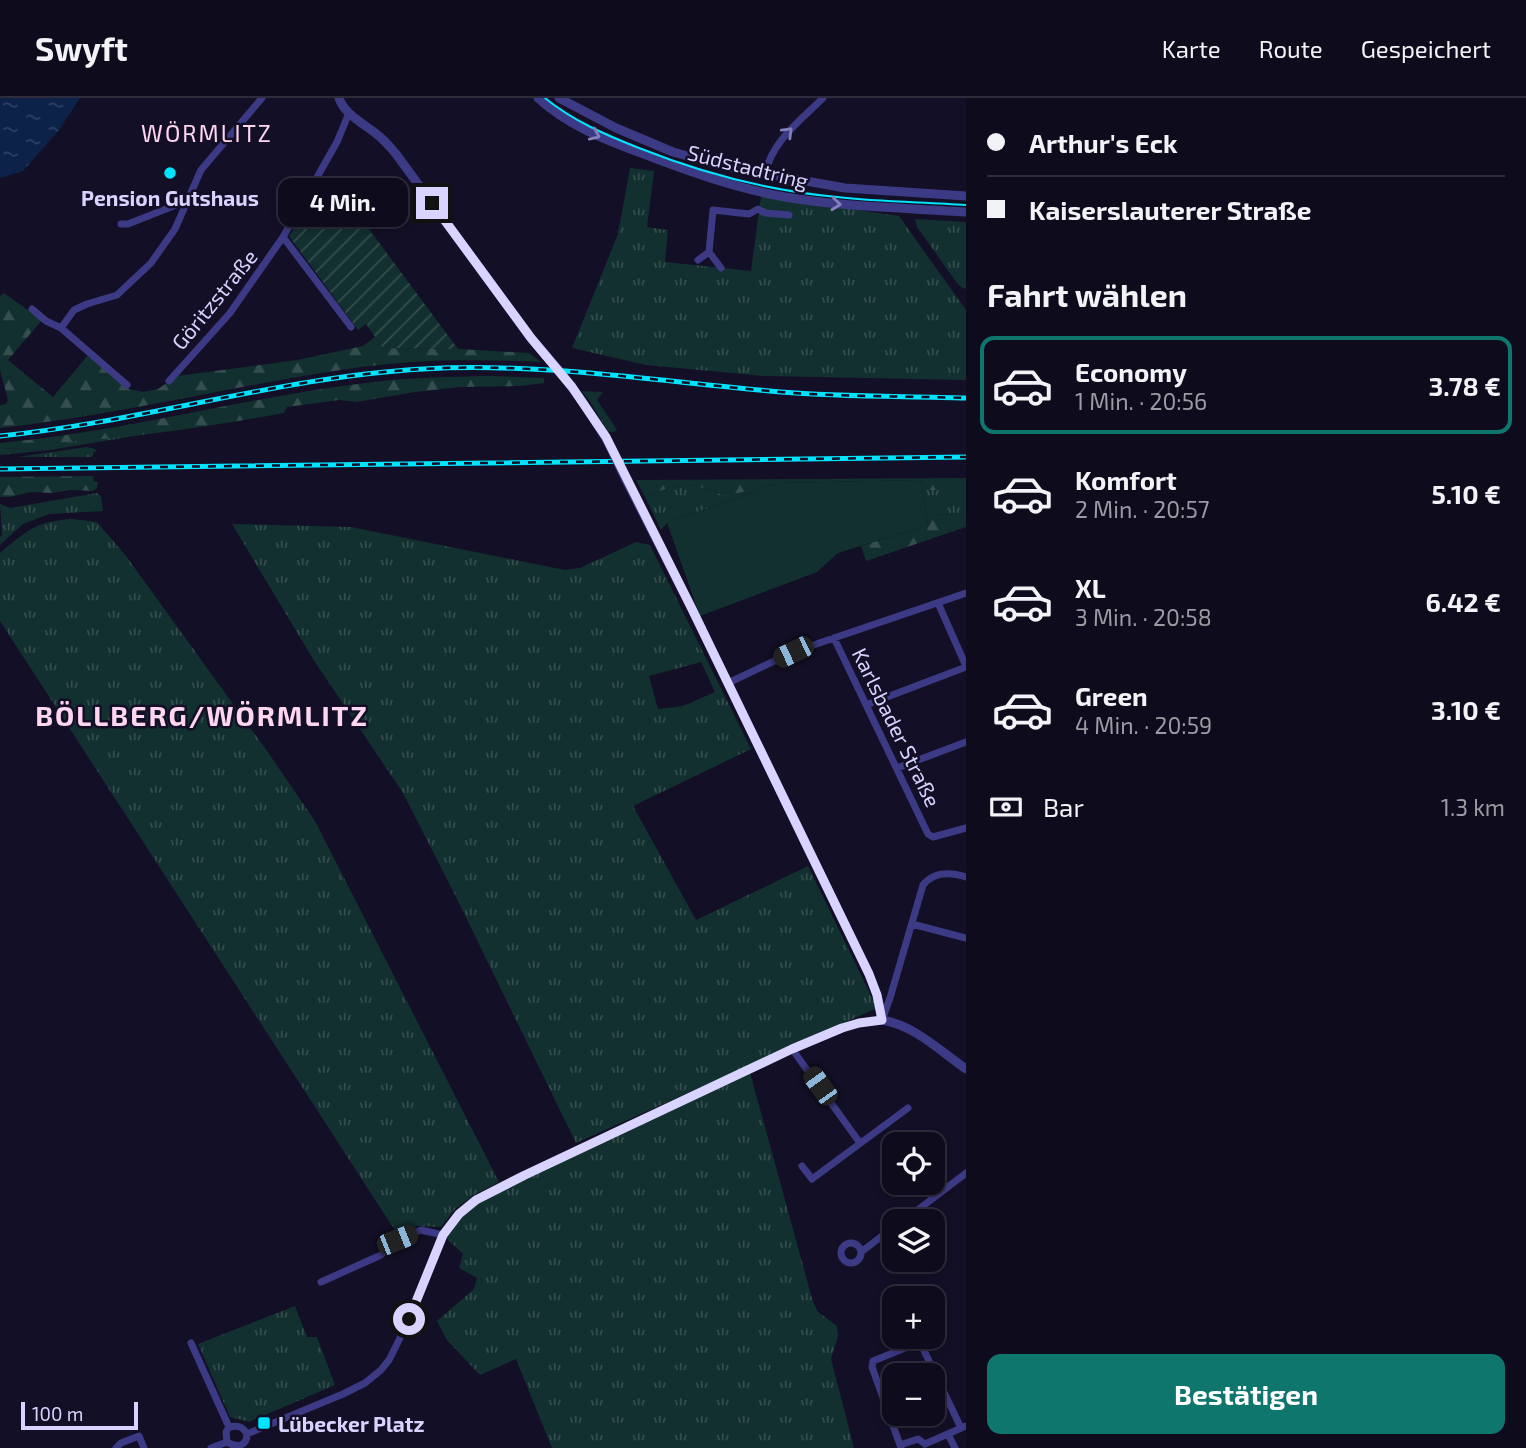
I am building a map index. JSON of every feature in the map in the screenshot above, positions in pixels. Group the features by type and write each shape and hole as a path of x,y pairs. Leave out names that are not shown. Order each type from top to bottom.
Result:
{"street":[{"path":"249,98 256,106"},
{"path":"61,328 74,310 117,295 151,263 175,229 201,170 262,98"},
{"name":"Südstadtring","path":"538,98 576,125 605,139 701,176 762,192 834,204 966,212"},
{"name":"Südstadtring","path":"559,98 615,128 673,152 723,166 845,188 966,196"},
{"path":"765,174 768,159 777,144 823,98"},
{"path":"337,99 396,154 531,338 582,401 607,440 869,974 882,1020"},
{"name":"Göritzstraße","path":"169,381 230,313 284,237 337,142 349,113"},
{"path":"721,268 709,252 713,210 750,214 758,209 762,192"},
{"path":"121,224 128,224 187,203"},
{"path":"758,209 765,213 789,215"},
{"name":"Göritzstraße","path":"284,237 351,327"},
{"path":"698,260 709,252"},
{"path":"32,309 46,321 61,328 127,385"},
{"path":"728,683 793,652 966,593"},
{"path":"866,705 966,666 938,603"},
{"name":"Karlsbader Straße","path":"834,638 928,834 933,837 966,828"},
{"path":"898,768 966,741"},
{"path":"882,1020 923,885 929,878 946,872 966,877"},
{"path":"912,924 966,938"},
{"path":"247,1434 343,1394 365,1383 381,1370 390,1360 443,1235 459,1214 476,1200 792,1049 851,1026 871,1021 894,1022 912,1031 966,1069"},
{"path":"792,1049 860,1143"},
{"path":"802,1166 812,1179 908,1108"},
{"path":"919,1209 966,1173"},
{"path":"321,1282 381,1255 397,1240 421,1230 443,1235"},
{"path":"861,1252 882,1236"},
{"path":"920,1342 964,1427 924,1446 918,1438 901,1446 872,1367 873,1361 920,1342"},
{"path":"191,1343 229,1427"},
{"path":"238,1425 247,1434 247,1441 238,1448 227,1442 226,1432 229,1427 238,1425"},
{"path":"948,1434 955,1448"},
{"path":"116,1448 121,1443 139,1436 144,1448"},
{"path":"211,1448 227,1442"}],"green space":[{"path":"630,168 654,171 647,227 668,230 665,262 751,271 761,196 899,216 966,310 966,380 765,376 646,365 572,348 618,234"},
{"path":"340,190 458,349 383,348 366,324 358,330 289,236 311,203 321,209"},
{"path":"915,219 966,222 966,289 957,283 917,227"},
{"path":"4,293 42,320 8,360 53,397 88,355 129,389 143,392 158,389 177,376 297,360 363,346 375,337 383,348 529,353 541,362 451,360 361,367 90,415 0,428 0,405 6,404 8,400 0,370 0,296"},
{"path":"491,376 544,378 544,383 460,387 356,402 339,400 287,407 284,413 197,427 52,443 48,450 0,448 0,443 94,431 327,388 403,379"},
{"path":"582,391 603,392 597,400 617,430 615,432 607,430"},
{"path":"152,433 50,450 0,455 0,448 48,450 52,443"},
{"path":"87,447 95,449 92,457 18,457"},
{"path":"93,476 94,482 98,482 93,491 31,492 0,497 0,477"},
{"path":"966,478 966,490 930,490 921,480 778,483 724,495 694,485 670,487 645,497 636,480"},
{"path":"921,480 930,490 966,490 966,514 931,515 928,525"},
{"path":"921,480 928,525 838,553 817,572 700,616 667,523 778,483"},
{"path":"778,483 667,523 661,530 645,497 670,487 694,485 724,495"},
{"path":"97,493 101,496 103,511 49,514 23,524 0,545 0,504 10,508"},
{"path":"966,514 966,527 866,561 861,546 928,525 931,515"},
{"path":"72,519 97,522 126,556 315,821 499,1182 455,1209 441,1227 418,1226 398,1235 0,621 0,553 40,525"},
{"path":"232,524 351,527 565,570 580,568 636,542 650,545 751,749 633,806 696,920 808,866 877,1008 576,1143 403,793 313,659","holes":["701,662 715,692 683,706 658,709 649,676"]},
{"path":"749,1069 813,1302 818,1312 837,1326 838,1336 831,1359 854,1448 552,1448 516,1359 480,1375 447,1340 437,1321 474,1289 477,1278 459,1268 463,1254 443,1235 476,1200"},
{"path":"295,1306 307,1337 317,1337 335,1385 249,1422 230,1417 198,1344"}],"water":[{"path":"0,98 80,98 59,130 23,171 0,178"}],"tram line":[{"path":"545,98 578,120 614,138 736,180 837,197 966,205"}],"railway":[{"path":"0,436 106,421 317,381 423,369 512,368 804,394 966,398"},
{"path":"0,469 966,457"}],"place":[{"name":"Pension Gutshaus","path":"170,173"},
{"name":"Lübecker Platz","path":"264,1423"}],"district":[{"name":"WÖRMLITZ","path":"207,133"},
{"name":"BÖLLBERG/WÖRMLITZ","path":"202,715"}],"route":[{"path":"409,1319 443,1235 459,1214 476,1200 818,1037 859,1023 882,1020 869,974 606,437 572,387 531,338 432,203"}]}
